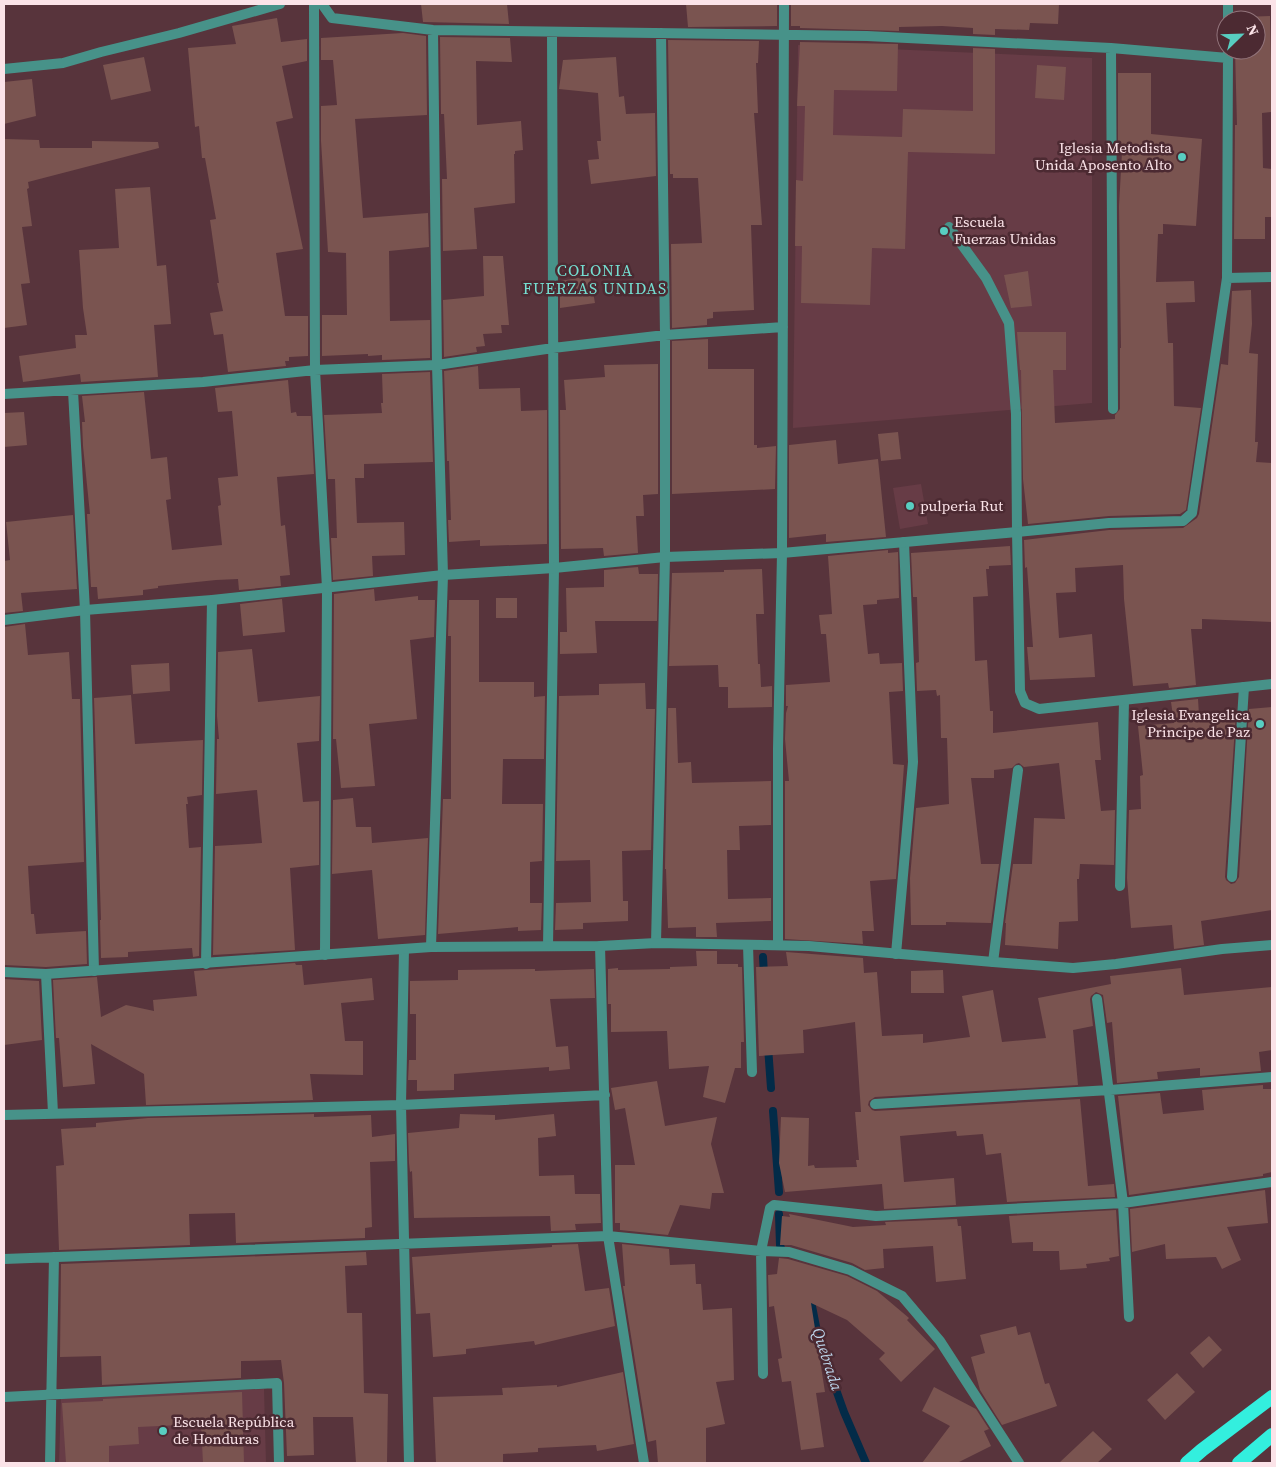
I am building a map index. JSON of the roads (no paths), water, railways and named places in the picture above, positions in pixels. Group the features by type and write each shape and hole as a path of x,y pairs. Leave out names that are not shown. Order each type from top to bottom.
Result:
{"highway":[{"path":"1188,1463 1202,1450 1272,1397"},
{"path":"1238,1463 1272,1434"}],"street":[{"path":"4,69 63,63 179,34 280,4"},
{"path":"314,4 316,370 327,588 326,955"},
{"path":"322,4 332,18 433,30 867,36 1216,53"},
{"path":"778,946 784,4"},
{"path":"431,947 443,576 437,365 433,30"},
{"path":"548,946 554,568 552,32"},
{"path":"656,943 665,557 665,335 661,33"},
{"path":"1111,48 1113,409"},
{"path":"4,620 85,610 212,600 443,576 665,557 782,553 1109,523 1183,521 1192,513 1227,278 1228,60"},
{"path":"949,227 986,278 1009,323 1016,414 1020,691 1025,704 1039,709 1272,684"},
{"path":"1227,278 1272,277"},
{"path":"4,394 203,382 316,370 437,365 553,348 665,335 783,327"},
{"path":"74,391 85,610 94,971"},
{"path":"896,954 913,762 904,542"},
{"path":"206,964 212,600"},
{"path":"1232,877 1244,687"},
{"path":"1120,886 1124,701"},
{"path":"994,962 1018,770"},
{"path":"4,972 46,974 431,947 600,946 656,943 809,946 1073,968 1116,964 1222,948 1272,945"},
{"path":"748,945 752,1072"},
{"path":"600,946 608,1236 644,1463"},
{"path":"404,949 401,1105 409,1463"},
{"path":"46,974 53,1113"},
{"path":"1097,999 1123,1203 1130,1317"},
{"path":"875,1104 1110,1090 1272,1077"},
{"path":"4,1115 401,1105 604,1095"},
{"path":"762,1374 761,1251 770,1208 774,1206 876,1216 1123,1203 1272,1182"},
{"path":"4,1259 608,1236 789,1252 850,1270 902,1296 940,1342 1019,1463"},
{"path":"50,1463 54,1257"},
{"path":"4,1397 277,1382 279,1463"}],"waterway":[{"name":"Quebrada","path":"763,957 764,975"},
{"name":"Quebrada","path":"768,1047 771,1088"},
{"name":"Quebrada","path":"773,1111 779,1192"},
{"name":"Quebrada","path":"779,1214 781,1248"},
{"name":"Quebrada","path":"809,1296 819,1342 844,1412 866,1463"}],"place":[{"name":"Iglesia Metodista Unida Aposento Alto","path":"1182,157"},
{"name":"Escuela Fuerzas Unidas","path":"944,231"},
{"name":"pulperia Rut","path":"910,506"},
{"name":"Iglesia Evangelica Principe de Paz","path":"1260,724"},
{"name":"Escuela República de Honduras","path":"163,1431"}],"district":[{"name":"COLONIA FUERZAS UNIDAS","path":"595,279"}]}
